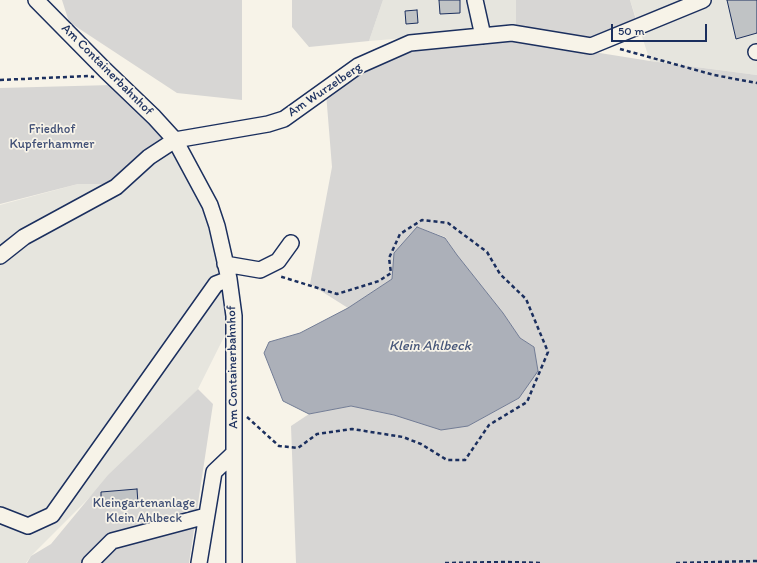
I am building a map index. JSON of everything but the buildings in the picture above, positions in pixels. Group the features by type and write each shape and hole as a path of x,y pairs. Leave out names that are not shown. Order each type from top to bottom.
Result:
{"street":[{"name":"Am Containerbahnhof","path":"36,0 154,117 175,140 210,205 217,226 234,316 234,563"},
{"path":"475,0 483,36"},
{"name":"Am Wurzelberg","path":"175,140 268,124 284,119 358,66 410,43 512,33 592,46 703,0"},
{"path":"0,256 24,237 116,187 149,157 175,140"},
{"path":"225,264 260,270 278,261 291,243"},
{"path":"0,515 28,526 52,515 216,284 228,279"},
{"path":"199,563 214,472 234,453"},
{"path":"90,563 112,541 206,516"}],"path":[{"path":"615,49 714,74 757,82"},
{"path":"0,80 89,76 96,78"},
{"path":"234,406 280,446 298,448 317,434 352,429 403,437 421,444 447,460 465,460 489,425 527,402 548,352 526,299 500,274 487,252 448,223 422,220 406,230 400,234 388,258 391,273 379,281 337,294 260,270"},
{"path":"676,563 757,561"},
{"path":"445,563 543,563"}],"shaded area":[{"path":"383,0 516,0 516,29 369,41"},
{"path":"630,0 757,0 757,75 650,61"},
{"path":"165,139 212,219 231,323 198,389 31,556 26,563 0,563 0,205 78,184 119,184"}],"green space":[{"path":"62,0 242,0 242,100 177,93 69,22"},
{"path":"292,0 383,0 369,41 309,47 292,27"},
{"path":"516,0 630,0 637,23 595,39 516,29"},
{"path":"512,39 650,61 757,75 757,563 296,563 291,426 309,414 351,406 394,415 468,426 519,398 534,347 520,338 503,313 457,255 445,237 417,227 394,253 392,279 348,308 310,284 332,167 326,93 362,70 410,50"},
{"name":"Friedhof Kupferhammer","path":"112,85 165,139 119,184 78,184 0,204 0,88"},
{"name":"Kleingartenanlage Klein Ahlbeck","path":"198,389 213,404 189,563 27,563 31,556 51,544 108,475"}],"water":[{"name":"Klein Ahlbeck","path":"417,227 445,238 503,313 520,338 534,347 538,371 519,398 468,426 441,430 394,415 351,406 309,414 283,401 264,353 269,342 300,333 348,308 392,279 394,253"}]}
